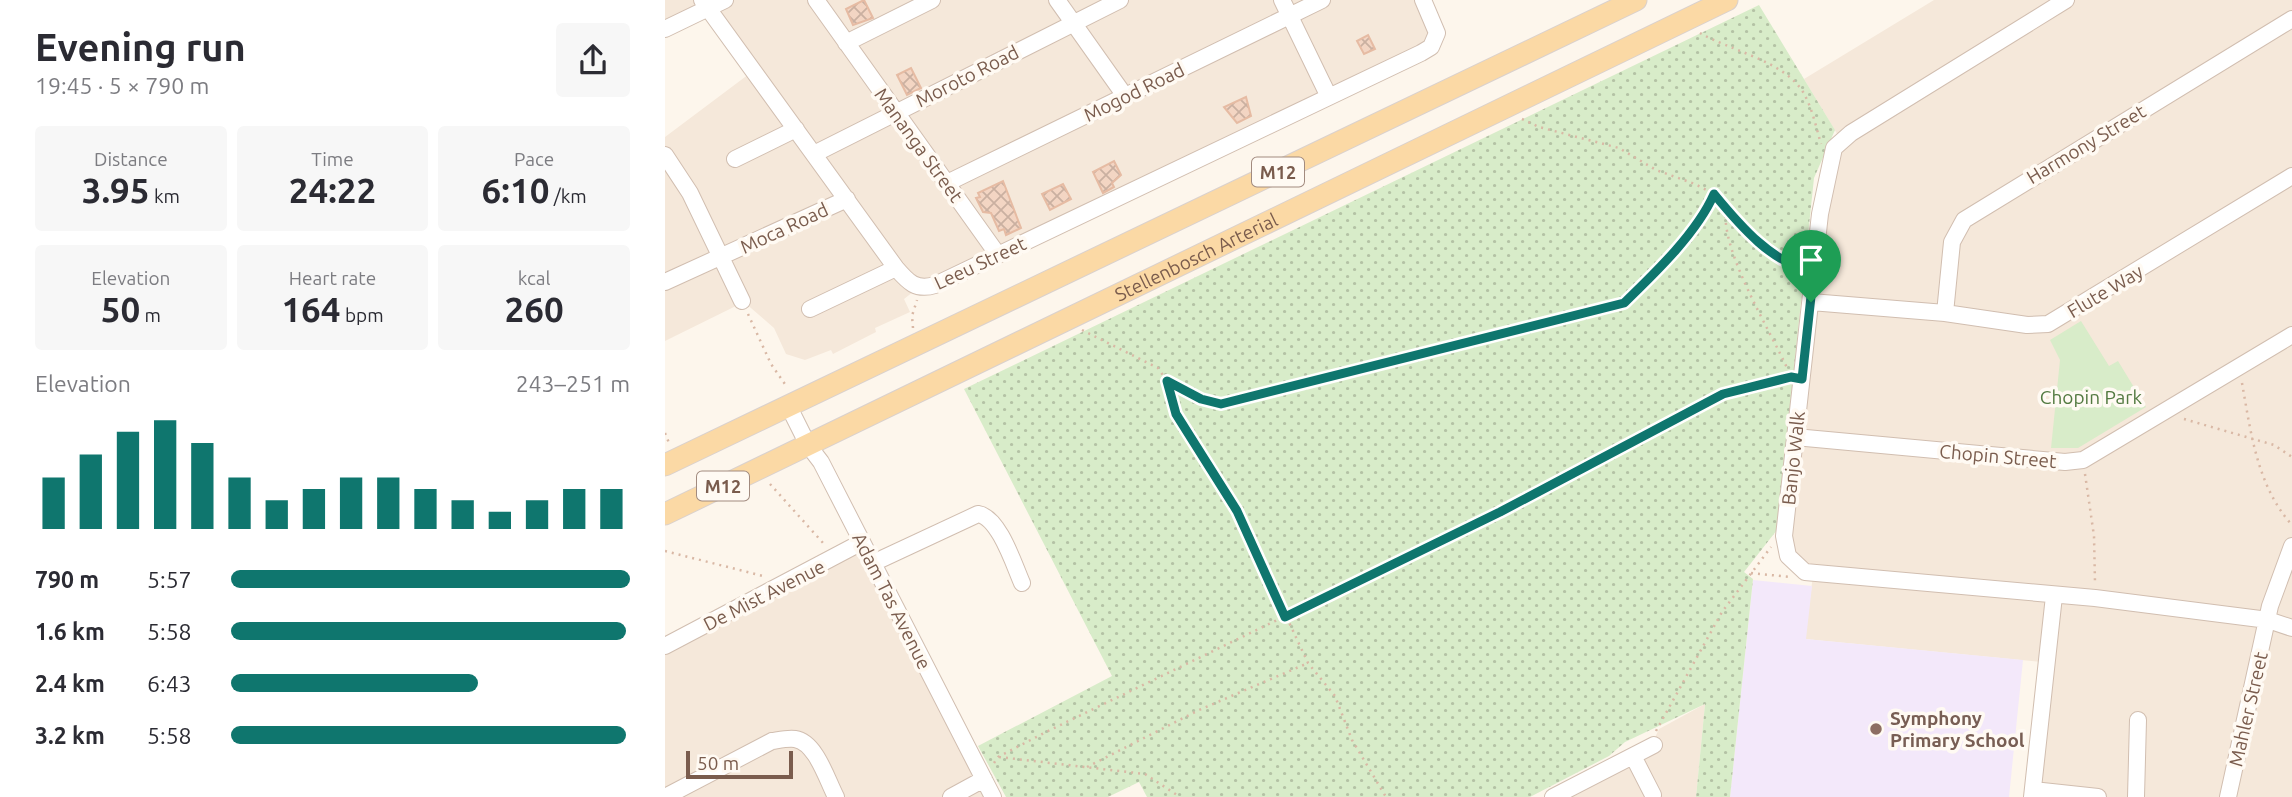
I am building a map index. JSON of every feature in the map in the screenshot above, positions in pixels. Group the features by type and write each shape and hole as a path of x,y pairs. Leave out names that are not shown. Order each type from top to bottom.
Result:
{"main road":[{"name":"M12","path":"668,455 1636,0"},
{"name":"Stellenbosch Arterial","path":"665,514 1727,0"}],"street":[{"path":"665,29 705,4 725,0"},
{"name":"Mananga Street","path":"816,0 998,255"},
{"path":"846,43 932,0"},
{"path":"1057,0 1125,96"},
{"name":"Moroto Road","path":"814,154 1120,0"},
{"path":"1282,0 1329,97"},
{"name":"Mogod Road","path":"947,183 1322,0"},
{"name":"Leeu Street","path":"705,4 896,268 909,283 921,287 935,285 1431,47 1437,33 1423,0"},
{"path":"1834,148 1863,126 2066,0"},
{"name":"Harmony Street","path":"1945,313 1952,242 1963,220 2292,19"},
{"path":"735,159 796,129"},
{"name":"Banjo Walk","path":"1834,148 1820,214 1784,536 1788,556 1805,572 2095,598 2268,620 2292,628"},
{"path":"665,155 690,193 742,301"},
{"name":"Flute Way","path":"1811,302 1945,313 2027,325 2048,324 2292,176"},
{"name":"Moca Road","path":"665,282 847,199"},
{"path":"810,309 896,268"},
{"name":"Chopin Street","path":"1795,437 2065,462 2099,453 2292,335"},
{"name":"Adam Tas Avenue","path":"788,397 808,445 821,462 993,797"},
{"path":"873,563 969,517 986,515 994,523 1023,583"},
{"name":"De Mist Avenue","path":"665,646 841,556 862,542"},
{"path":"2268,620 2292,545"},
{"path":"2054,596 2033,793 2098,797"},
{"name":"Mahler Street","path":"2228,797 2268,620"},
{"path":"2136,797 2138,720"},
{"path":"1553,797 1633,756 1656,736"},
{"path":"665,797 772,741 790,738 798,739 813,751 836,797"},
{"path":"1633,756 1653,795"},
{"path":"951,797 984,779"}],"path":[{"path":"1700,33 1745,51 1797,84 1804,93 1821,144 1834,148"},
{"path":"1522,119 1539,127 1619,148 1656,170 1714,194 1757,242 1803,269 1814,269"},
{"path":"1167,381 1201,399 1221,404 1624,303 1657,270 1708,207 1714,194"},
{"path":"984,779 998,757 1500,512 1723,394 1791,377 1730,245 1724,222 1726,209"},
{"path":"913,328 912,316 921,287"},
{"path":"742,301 788,397"},
{"path":"1081,329 1158,368 1167,381 1176,414 1237,511 1308,663 1335,696 1352,740 1386,797"},
{"path":"2241,366 2252,439 2267,488 2292,525"},
{"path":"2171,409 2177,417 2274,445 2292,457"},
{"path":"665,433 668,455"},
{"path":"2084,467 2094,536 2097,589"},
{"path":"766,479 827,547 841,556"},
{"path":"1656,736 1722,612 1776,542"},
{"path":"665,551 772,578 773,591"},
{"path":"1751,573 1798,578"},
{"path":"1087,767 1199,710 1308,663"},
{"path":"998,757 1145,774 1180,797"}],"shaded area":[{"path":"665,0 1424,0 1437,40 918,288 904,299 910,312 875,328 876,332 833,354 831,350 805,360 786,354 774,328 744,302 665,341 665,137 753,71 708,10 665,30"},
{"path":"1934,0 2292,0 2292,797 2027,797 2041,662 1805,639 1813,575 1783,540 1822,170 1839,137 1804,79"},
{"path":"862,544 994,797 665,797 665,645"},
{"name":"Symphony Primary School","path":"1753,580 1812,586 1806,639 2023,660 2009,797 1730,797"},
{"path":"1705,704 1696,797 1550,797 1652,744 1659,729"}],"green space":[{"path":"1759,5 1835,130 1814,178 1777,530 1744,572 1753,579 1730,797 1696,797 1705,704 1625,742 1609,756 1530,797 1147,797 1139,782 1108,797 1006,797 978,746 1112,676 964,389"},
{"name":"Chopin Park","path":"2081,321 2109,366 2118,361 2146,407 2078,448 2051,448 2060,360 2050,340"}],"building":[{"path":"864,0 873,18 853,25 846,9"},
{"path":"1368,35 1375,49 1364,54 1357,41"},
{"path":"911,68 921,88 907,95 897,75"},
{"path":"1246,97 1251,116 1237,123 1224,107"},
{"path":"1114,161 1121,175 1112,183 1114,187 1103,193 1093,172"},
{"path":"1003,181 1021,228 1006,235 1004,229 999,231 991,213 983,212 976,198 980,197 978,193"},
{"path":"1063,184 1071,199 1050,210 1042,194"}],"place":[{"name":"Symphony Primary School","path":"1876,729"}],"route":[{"path":"1714,194 1757,242 1803,269 1814,269 1811,302 1802,379 1791,377 1723,394 1500,512 1285,617 1237,511 1176,414 1167,381 1201,399 1221,404 1624,303 1657,270 1708,207 1714,194"}]}
